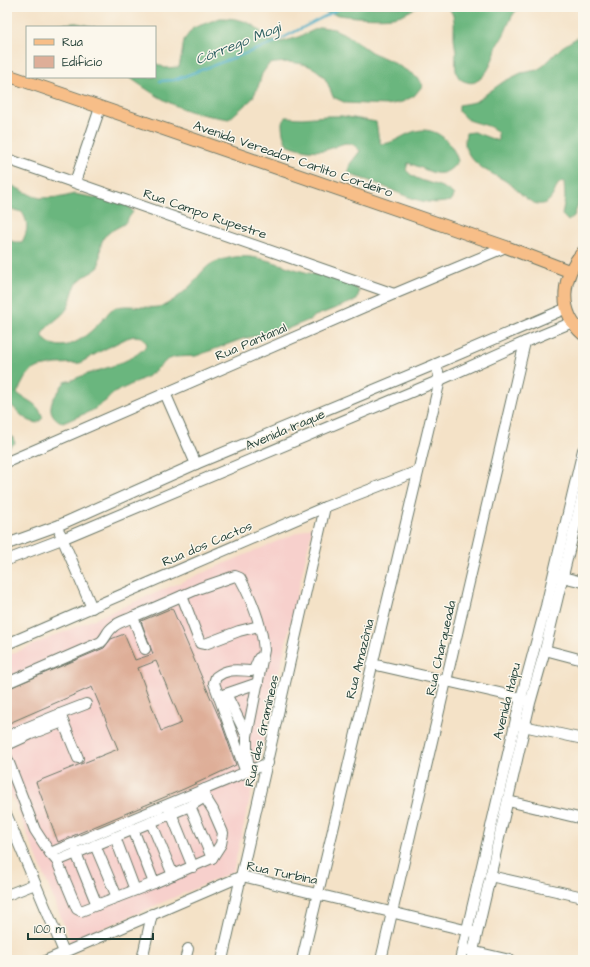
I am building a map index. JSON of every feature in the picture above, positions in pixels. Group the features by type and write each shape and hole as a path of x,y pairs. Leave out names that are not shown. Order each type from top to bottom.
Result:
{"main road":[{"name":"Avenida Vereador Carlito Cordeiro","path":"7,76 506,247 569,271"},
{"path":"583,252 569,271 565,295 567,308 573,322 583,334"}],"street":[{"path":"75,182 100,108"},
{"name":"Rua Campo Rupestre","path":"7,158 394,294"},
{"name":"Rua Pantanal","path":"7,462 506,247"},
{"name":"Avenida Iraque","path":"7,544 57,526 196,464 567,308"},
{"name":"Avenida Iraque","path":"7,560 440,380 573,322"},
{"name":"Rua Charqueada","path":"381,960 525,342"},
{"name":"Rua Amazônia","path":"302,960 440,380 436,364"},
{"path":"166,393 196,464"},
{"name":"Avenida Itaipu","path":"472,956 472,932 515,724 545,650 558,576 580,498 583,450"},
{"name":"Rua dos Cactos","path":"7,644 325,507 418,471"},
{"name":"Rua das Gramíneas","path":"222,960 325,507"},
{"path":"57,526 92,608"},
{"path":"7,683 101,642 113,626 182,596 235,576 240,578 252,604 264,650 247,736 248,771"},
{"path":"558,576 583,582"},
{"name":"Avenida Itaipu","path":"460,960 462,949 472,932 490,876 525,726 525,701 546,606 558,576"},
{"path":"182,596 200,643 205,644 257,626"},
{"path":"133,617 145,649"},
{"path":"247,736 234,711 214,683 216,677 227,670 254,670 260,654 257,626"},
{"path":"545,650 583,660"},
{"path":"372,664 525,701"},
{"path":"222,695 258,683"},
{"path":"222,695 248,771"},
{"path":"7,745 62,718 86,704"},
{"path":"234,711 252,706"},
{"path":"7,738 21,730 62,718"},
{"path":"62,718 78,758"},
{"path":"515,724 583,739"},
{"path":"7,758 10,772 35,830 57,861 78,910 85,910 97,906 212,858 221,844 223,833 204,791"},
{"path":"57,861 115,837 134,825 204,791 268,763"},
{"path":"50,853 97,833 151,822 169,809 190,806 200,800 204,791"},
{"path":"508,801 583,819"},
{"path":"190,806 212,858"},
{"path":"169,809 193,867"},
{"path":"7,816 63,956"},
{"path":"151,822 173,875"},
{"path":"134,825 154,883"},
{"path":"97,833 98,844 117,897"},
{"path":"115,837 136,890"},
{"path":"76,853 97,906"},
{"name":"Rua Turbina","path":"47,960 63,956 152,914 242,876 472,932"},
{"path":"490,876 583,897"},
{"path":"7,895 35,884"},
{"path":"142,960 152,914"},
{"path":"185,960 188,949"},
{"path":"462,949 472,956 510,960"}],"shaded area":[{"path":"313,526 233,872 71,942 7,784 7,656"}],"green space":[{"path":"316,7 417,7 399,16 375,18 329,13"},
{"path":"447,7 520,7 512,17 501,40 498,43 488,70 475,82 470,83 462,80 457,74 454,20 452,13"},
{"path":"220,18 231,18 251,24 260,31 267,40 281,42 296,38 321,27 334,29 347,35 371,52 389,60 414,75 423,85 414,96 402,102 387,105 346,103 333,97 325,78 315,69 303,64 282,62 269,64 262,74 252,99 229,119 199,114 173,105 130,78 156,78 156,64 165,68 179,67 184,40 193,28"},
{"path":"76,23 90,26 54,26"},
{"path":"583,34 583,183 574,216 568,221 562,215 565,198 564,181 558,184 549,201 538,204 527,199 510,184 484,169 473,160 465,147 466,133 474,132 498,141 498,133 489,126 473,122 466,118 459,112 459,105 475,102 503,82 521,73 537,70 562,47"},
{"path":"342,116 376,122 381,144 392,142 418,130 426,130 440,135 451,146 458,161 452,168 446,172 434,173 408,163 406,170 411,175 423,181 443,187 454,195 450,201 440,203 421,201 351,175 348,173 350,164 360,151 351,144 347,143 329,149 315,151 300,149 287,144 282,125 282,122 286,117 302,118"},
{"path":"7,184 40,198 63,197 74,194 115,201 129,206 133,212 124,224 111,231 104,237 101,244 99,267 79,281 75,287 68,307 42,334 47,341 55,345 68,345 81,339 110,311 117,307 154,307 167,304 187,289 208,266 217,261 229,258 250,257 270,261 309,273 329,276 342,280 348,282 359,291 357,300 315,316 280,332 242,339 196,356 175,357 167,360 150,375 112,394 107,400 93,410 63,423 52,413 51,405 64,383 124,362 141,351 147,344 142,337 134,336 101,351 80,363 56,364 39,367 31,371 25,378 17,393 35,405 41,413 43,418 37,423 32,422 24,418 7,402 7,239 14,242 22,242 26,234 27,223 22,212 14,210 7,211"},
{"path":"7,436 12,436 15,443 7,449"}],"building":[{"path":"172,608 221,722 236,765 184,789 58,842 36,782 118,749 92,687 7,724 7,689 104,648 111,639 124,634 135,660 153,654 141,621","holes":["156,661 182,723 161,731 138,668"]}],"waterway":[{"name":"Córrego Mogi","path":"160,81 174,80 271,44 343,7"}]}
